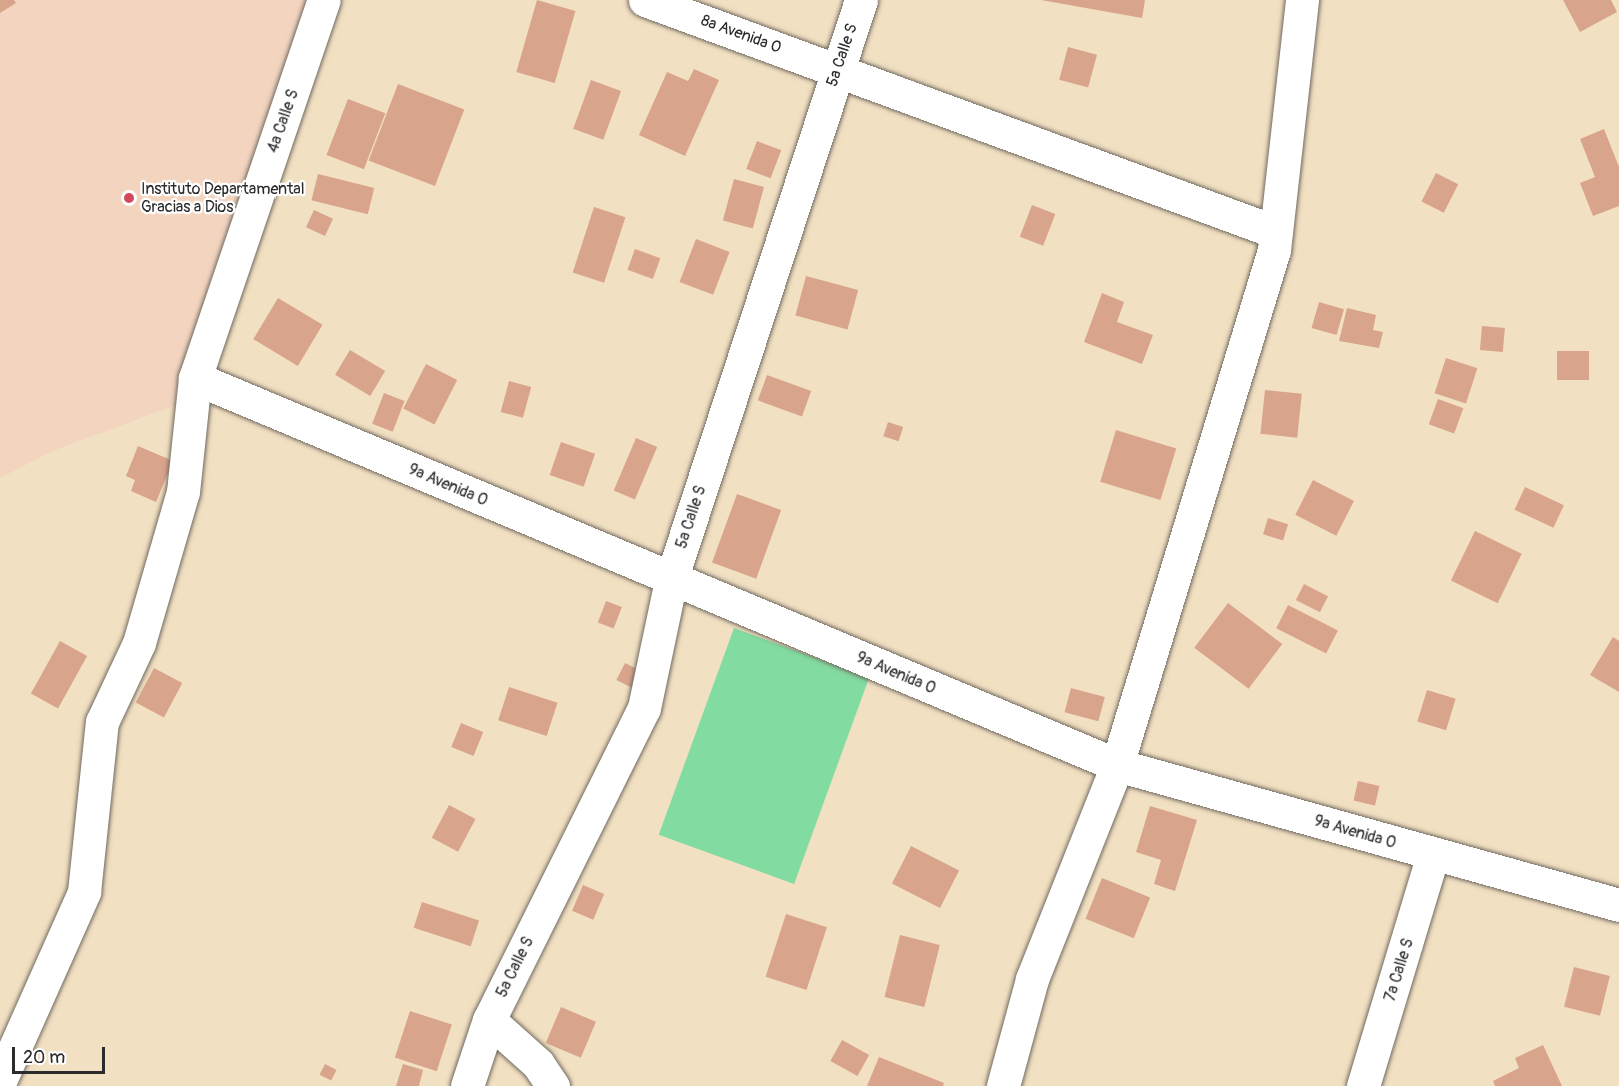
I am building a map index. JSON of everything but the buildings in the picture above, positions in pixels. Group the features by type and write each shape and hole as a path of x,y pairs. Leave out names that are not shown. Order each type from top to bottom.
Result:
{"street":[{"name":"4a Calle S","path":"0,1081 84,892 102,722 139,643 183,492 195,378 324,0"},
{"name":"8a Avenida O","path":"645,0 837,68 1276,232"},
{"name":"5a Calle S","path":"468,1086 489,1020 644,708 671,580 861,0"},
{"path":"1003,1086 1032,979 1117,765 1276,232 1302,0"},
{"name":"9a Avenida O","path":"195,378 671,580 1117,765 1619,904"},
{"name":"7a Calle S","path":"1364,1086 1433,854"},
{"path":"489,1020 538,1064 553,1086"}],"shaded area":[{"name":"Instituto Departamental Gracias a Dios","path":"0,0 318,0 198,397 55,450 0,478"}],"green space":[{"path":"734,628 869,677 794,884 659,835"}],"place":[{"name":"Instituto Departamental Gracias a Dios","path":"129,198"}]}
